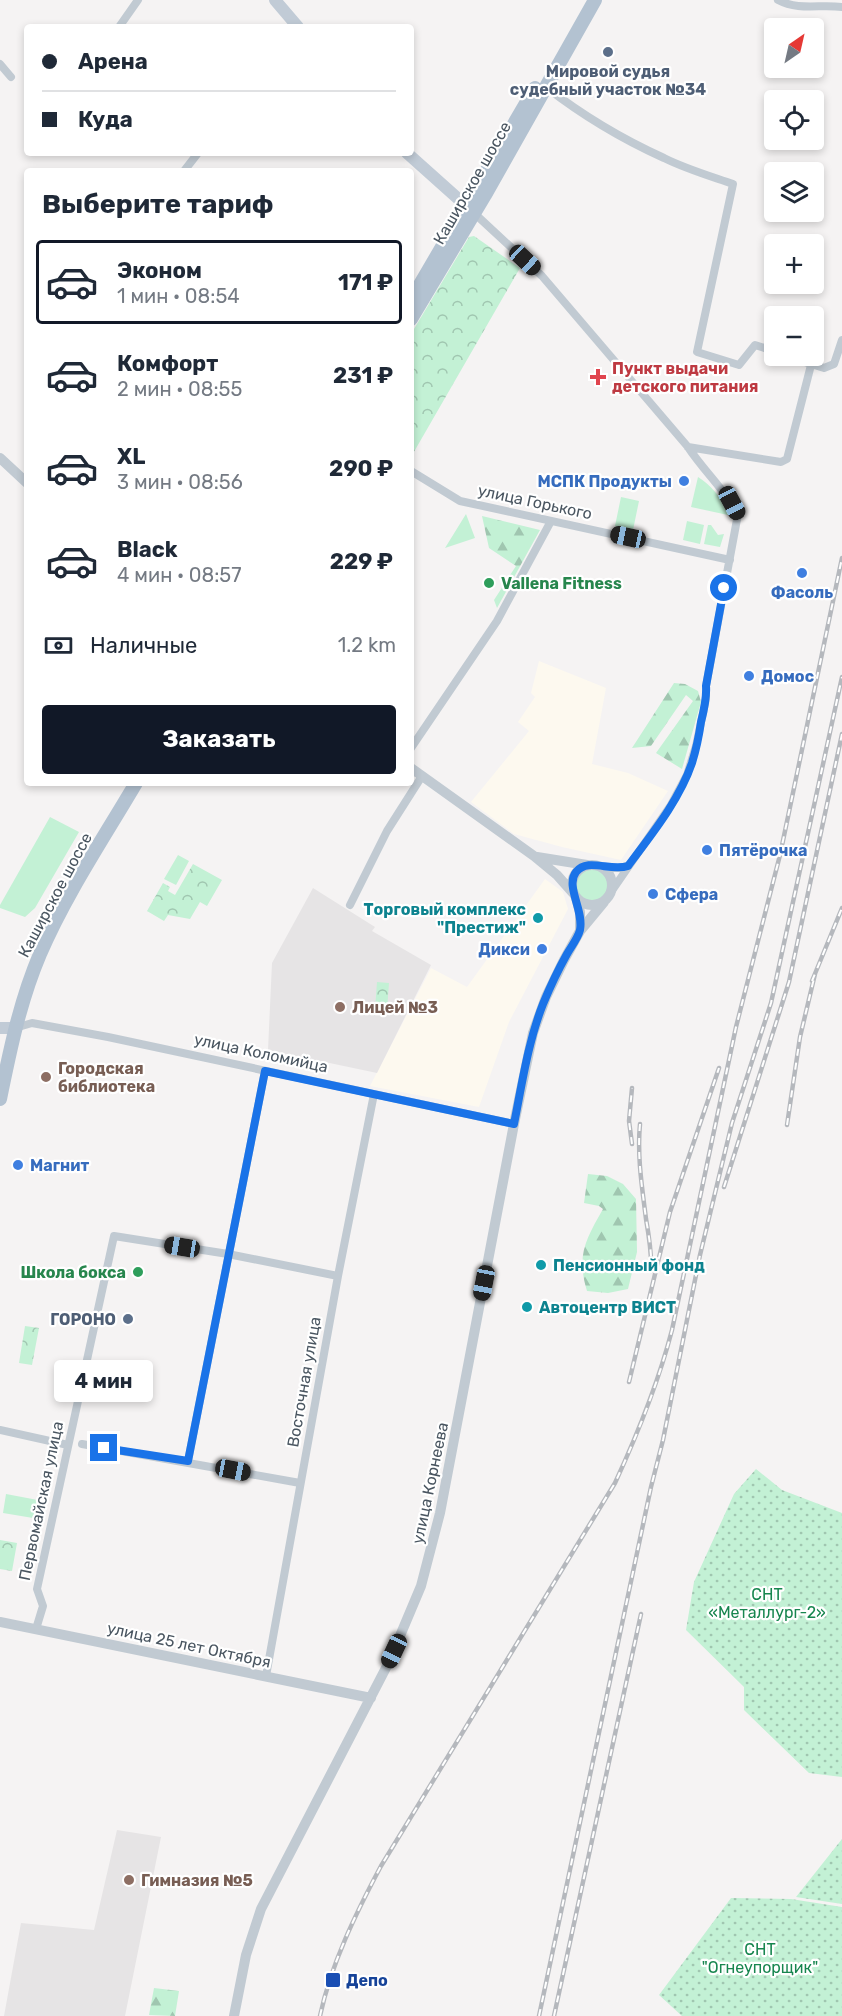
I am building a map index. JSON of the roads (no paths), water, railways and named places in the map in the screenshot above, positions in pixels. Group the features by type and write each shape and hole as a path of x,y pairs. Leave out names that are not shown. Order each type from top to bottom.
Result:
{"main road":[{"path":"275,0 295,24"},
{"name":"Каширское шоссе","path":"414,313 585,0"},
{"name":"Каширское шоссе","path":"414,295 546,87 595,0"},
{"path":"410,156 470,210"},
{"name":"Каширское шоссе","path":"0,1050 24,970 42,929 124,786"},
{"name":"Каширское шоссе","path":"0,1099 7,1028 47,939 134,786"}],"street":[{"path":"121,24 138,0"},
{"path":"778,0 786,4 811,8 829,5 842,7"},
{"path":"0,64 10,77"},
{"path":"546,87 620,136 665,159 733,184 697,352 739,365 755,345 764,348"},
{"path":"186,168 196,156"},
{"path":"414,770 534,856 557,875 574,895 588,905 604,902 671,805 687,775 706,699 706,686 738,514 688,447 542,276 470,210"},
{"path":"815,366 824,368 834,364 842,340"},
{"path":"688,447 781,462 787,459 811,366"},
{"path":"0,458 24,480"},
{"name":"улица Горького","path":"414,473 460,501 730,560"},
{"path":"414,744 497,621 551,521"},
{"path":"350,905 387,831 422,776"},
{"path":"534,856 603,868 628,866"},
{"path":"580,931 580,912 572,881 577,871 587,865"},
{"path":"603,868 611,877 611,892"},
{"name":"улица Корнеева","path":"234,2016 246,1955 261,1909 371,1698 421,1586 433,1546 532,1038 539,1013 556,976 580,931 604,902"},
{"name":"улица Коломийца","path":"7,1028 32,1023 108,1037 514,1124"},
{"path":"188,1461 265,1071"},
{"name":"Восточная улица","path":"266,1676 338,1276 374,1094"},
{"name":"Первомайская улица","path":"36,1629 43,1606 37,1589 114,1236 228,1254"},
{"path":"228,1254 338,1276"},
{"path":"0,1430 68,1445"},
{"path":"82,1444 188,1461 300,1483"},
{"name":"улица 25 лет Октября","path":"0,1622 371,1698"}],"railway":[{"path":"320,2016 345,1939 381,1866 615,1483 654,1389 672,1330 736,1027 780,855 842,558"},
{"path":"539,2016 651,1487 663,1440 700,1255 732,1123 771,1003 842,677"},
{"path":"724,1187 789,982 842,734"},
{"path":"812,981 842,908"},
{"path":"787,1125 800,1037 815,974"},
{"path":"629,1382 670,1212 719,1068"},
{"path":"632,1088 629,1121 632,1144"},
{"path":"640,1124 640,1172 650,1245 651,1271"},
{"path":"554,2016 641,1614"}],"place":[{"name":"Мировой судья судебный участок №34","path":"608,52"},
{"name":"Пункт выдачи детского питания","path":"598,377"},
{"name":"МСПК Продукты","path":"684,481"},
{"name":"Фасоль","path":"802,573"},
{"name":"Vallena Fitness","path":"489,583"},
{"name":"Домос","path":"749,676"},
{"name":"Пятёрочка","path":"707,850"},
{"name":"Сфера","path":"653,894"},
{"name":"Торговый комплекс \"Престиж\"","path":"538,918"},
{"name":"Дикси","path":"542,949"},
{"name":"Лицей №3","path":"340,1007"},
{"name":"Городская библиотека","path":"46,1077"},
{"name":"Магнит","path":"18,1165"},
{"name":"Пенсионный фонд","path":"541,1265"},
{"name":"Школа бокса","path":"138,1272"},
{"name":"Автоцентр ВИСТ","path":"527,1307"},
{"name":"ГОРОНО","path":"128,1319"},
{"name":"Гимназия №5","path":"129,1880"},
{"name":"Депо","path":"333,1980"}],"park label":[{"name":"СНТ «Металлург-2»","path":"767,1603"},
{"name":"СНТ \"Огнеупорщик\"","path":"760,1958"}]}
